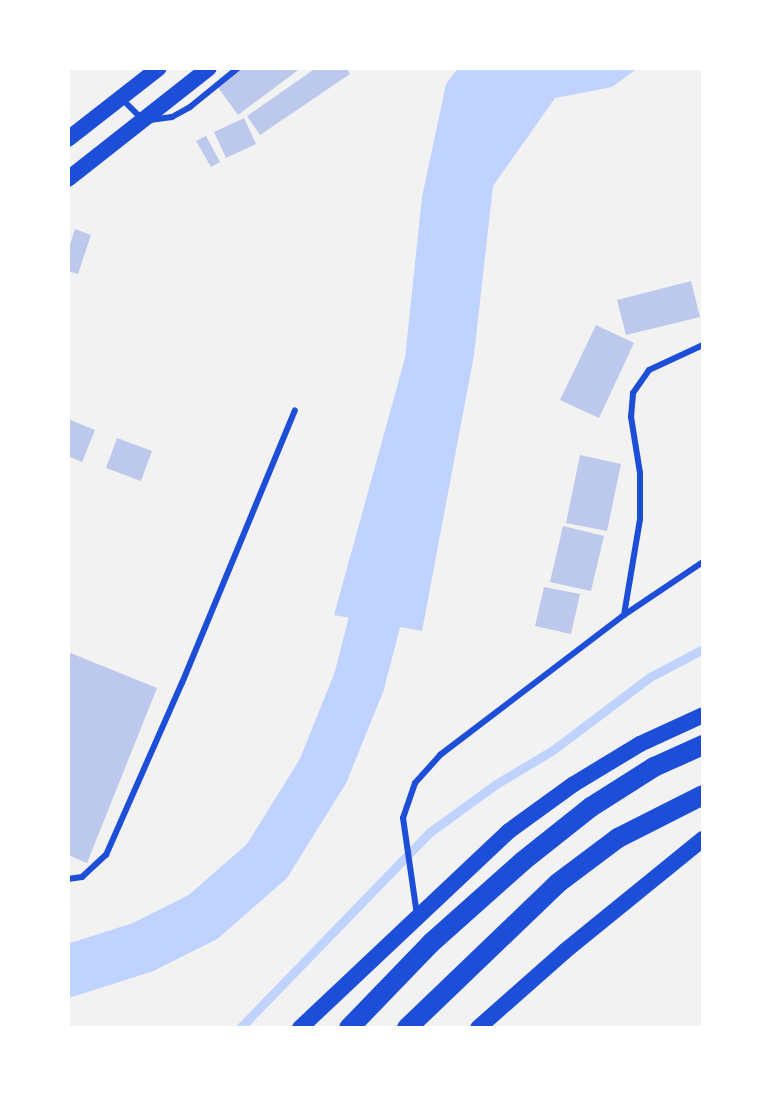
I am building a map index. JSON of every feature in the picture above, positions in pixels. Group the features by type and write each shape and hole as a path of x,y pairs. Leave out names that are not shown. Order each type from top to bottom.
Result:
{"highway":[{"path":"349,1028 431,943 523,861 591,807 654,767 703,745"},
{"path":"407,1028 558,883 618,838 703,795"}],"main road":[{"path":"68,139 159,68"},
{"path":"68,179 209,68"},
{"path":"300,1028 509,831 574,784 640,744 703,715"},
{"path":"478,1028 565,951 703,839"}],"lane":[{"path":"121,98 144,121 172,117 190,107 238,68"},
{"path":"624,615 640,519 640,473 631,417 633,393 649,370 703,345"},
{"path":"68,879 82,877 106,855 182,683 295,410"},
{"path":"417,915 403,818 415,783 440,755 624,615 703,562"}],"water":[{"path":"458,68 638,68 612,87 555,98 493,186 474,355 422,631 334,615 405,358 422,197 446,84"}],"building":[{"path":"242,68 301,68 238,115 217,86"},
{"path":"316,68 346,68 350,74 260,135 247,116"},
{"path":"244,118 256,144 226,158 214,132"},
{"path":"206,136 220,162 211,167 196,141"},
{"path":"75,229 91,235 78,274 68,271 68,251"},
{"path":"691,281 700,317 626,335 617,300"},
{"path":"596,325 634,343 599,418 560,400"},
{"path":"68,419 95,430 82,462 68,456"},
{"path":"117,438 152,451 141,481 106,468"},
{"path":"580,455 621,464 607,531 566,523"},
{"path":"563,526 604,536 591,591 550,582"},
{"path":"544,587 580,594 571,634 535,626"},
{"path":"68,652 157,688 87,863 68,855"}],"waterway":[{"path":"68,971 143,947 203,917 267,861 323,771 359,682 392,554"},
{"path":"240,1028 430,832 496,784 553,750 650,677 703,649"}]}
